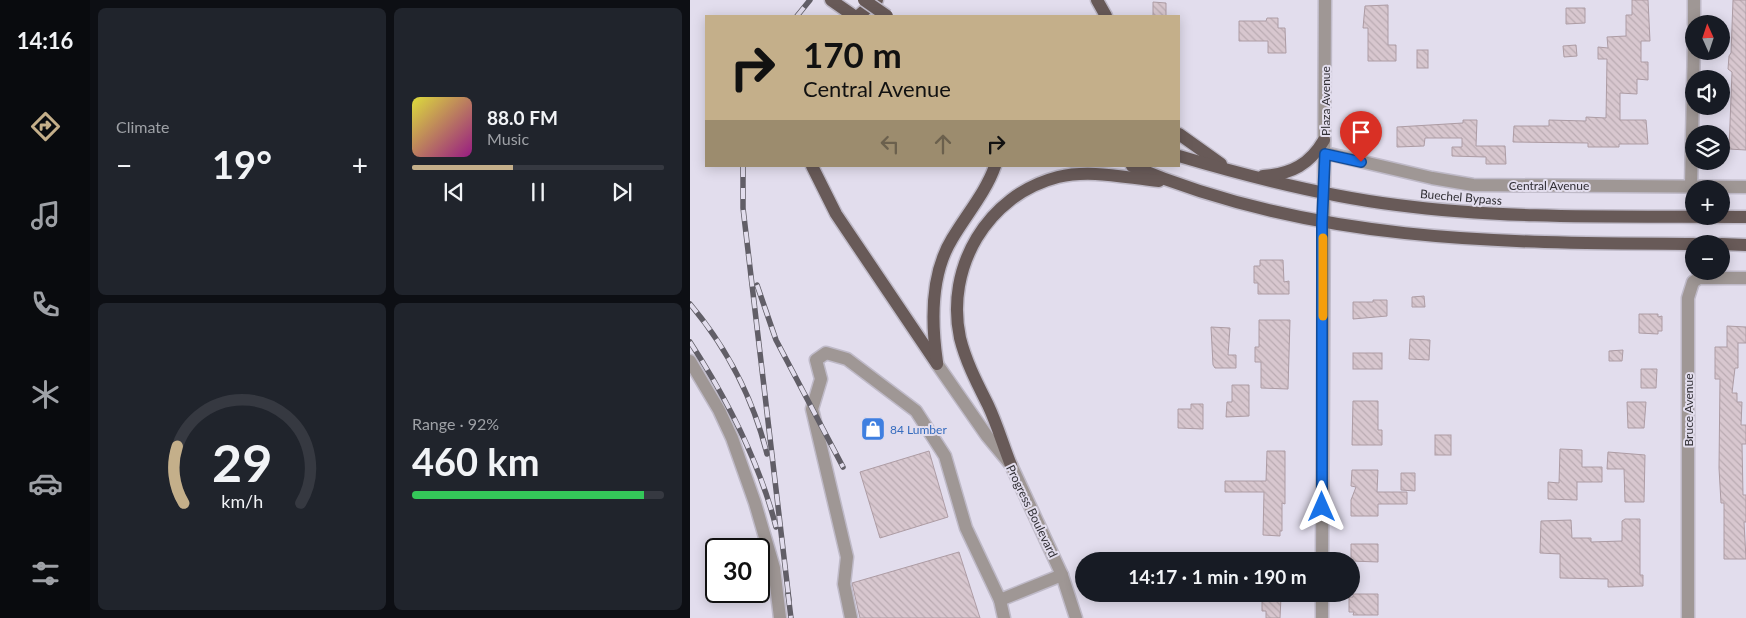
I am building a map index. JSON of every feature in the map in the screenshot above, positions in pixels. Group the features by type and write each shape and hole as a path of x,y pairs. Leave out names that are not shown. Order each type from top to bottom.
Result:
{"main road":[{"path":"831,0 853,15"},
{"path":"864,0 886,15"},
{"path":"859,15 877,0"},
{"path":"1180,135 1231,172"},
{"path":"1248,176 1278,175 1297,169 1316,153 1324,140"},
{"name":"Buechel Bypass","path":"1180,156 1248,176 1324,193 1397,205 1493,214 1746,217"},
{"path":"812,167 836,214 937,364"},
{"path":"937,364 933,310 940,267 951,241 989,182 995,167"},
{"path":"1135,167 1176,183 1244,204 1322,223 1418,236 1490,242 1685,244"},
{"path":"1011,465 989,407 964,355 960,337 956,301 964,263 970,249 980,232 1004,205 1027,188 1058,177 1102,174 1176,183"},
{"path":"1730,244 1746,245"}],"street":[{"name":"Plaza Avenue","path":"1322,552 1322,223 1325,154 1325,0"},
{"path":"1694,0 1694,15"},
{"path":"1691,180 1694,60"},
{"name":"Central Avenue","path":"1325,154 1432,178 1473,185 1685,186"},
{"name":"Central Avenue","path":"1730,187 1746,187"},
{"name":"Bruce Avenue","path":"1688,618 1688,298 1693,282 1699,278 1746,278"},
{"path":"851,618 844,584 847,557 812,409 821,379 816,360 826,353 847,359 916,412 945,456 966,528 1000,600 1004,618"},
{"path":"690,361 719,410 732,438 755,503 774,568 780,618"},
{"name":"Progress Boulevard","path":"937,364 987,436 1011,465 1062,575 1076,618"},
{"path":"1000,600 1062,575"},
{"path":"1322,602 1322,618"}],"building":[{"path":"1632,0 1648,0 1650,41 1641,41 1641,62 1648,62 1648,80 1637,79 1637,94 1620,93 1620,120 1646,120 1648,144 1619,144 1619,147 1588,147 1588,143 1513,142 1514,126 1549,126 1549,120 1586,121 1586,117 1606,118 1607,59 1598,59 1598,47 1608,48 1607,37 1626,36 1626,15 1632,15"},
{"path":"1733,0 1746,0 1746,150 1730,149 1732,72 1728,69 1731,53"},
{"path":"1153,2 1166,3 1166,15 1153,15"},
{"path":"1388,5 1388,45 1396,45 1396,61 1368,61 1368,28 1363,28 1365,6"},
{"path":"1566,8 1585,8 1585,23 1566,24"},
{"path":"1267,18 1278,18 1278,28 1285,28 1286,53 1268,53 1268,41 1239,41 1239,21 1266,21"},
{"path":"1576,45 1577,56 1564,57 1563,46"},
{"path":"1417,50 1428,50 1428,68 1417,68"},
{"path":"1463,120 1477,120 1476,146 1505,146 1506,164 1486,164 1486,157 1452,156 1452,147 1462,147 1462,138 1425,138 1424,146 1397,147 1397,127 1463,123"},
{"path":"1260,260 1283,260 1284,282 1289,281 1289,294 1258,294 1258,283 1254,283 1254,266 1260,266"},
{"path":"1424,296 1425,307 1412,307 1412,297"},
{"path":"1373,300 1387,300 1387,316 1353,319 1353,302 1373,302"},
{"path":"1639,314 1658,314 1658,317 1662,316 1662,331 1658,331 1658,334 1639,333"},
{"path":"1259,320 1290,320 1288,389 1261,388 1261,362 1255,362 1255,347 1259,347"},
{"path":"1727,326 1746,327 1746,343 1738,343 1738,368 1735,368 1732,393 1737,393 1737,402 1742,402 1741,425 1746,425 1746,444 1742,444 1743,495 1746,495 1746,522 1744,522 1746,559 1724,559 1724,503 1721,503 1719,468 1720,379 1715,379 1715,347 1727,347"},
{"path":"1211,327 1230,328 1228,355 1236,355 1236,368 1215,368 1213,365"},
{"path":"1410,339 1430,340 1429,360 1409,359"},
{"path":"1623,350 1622,361 1609,361 1609,351"},
{"path":"1353,353 1382,353 1382,369 1353,369"},
{"path":"1641,369 1657,369 1656,388 1641,388"},
{"path":"1232,385 1249,385 1249,416 1226,417 1227,402 1232,402"},
{"path":"1353,401 1378,401 1378,430 1382,430 1382,445 1352,445"},
{"path":"1627,402 1646,402 1644,428 1628,428"},
{"path":"1191,404 1203,404 1203,429 1178,428 1178,409 1191,409"},
{"path":"1435,435 1451,435 1451,455 1435,455"},
{"path":"1560,449 1582,450 1582,467 1602,467 1602,482 1577,482 1577,500 1548,499 1548,482 1559,483"},
{"path":"929,451 948,517 880,538 860,472"},
{"path":"1267,451 1285,451 1285,504 1282,503 1282,531 1280,531 1280,536 1263,535 1264,492 1225,492 1225,481 1266,481"},
{"path":"1608,452 1645,455 1644,502 1625,502 1624,469 1607,469"},
{"path":"1352,470 1378,470 1377,492 1407,492 1407,504 1378,504 1378,516 1351,516 1351,500 1356,487 1351,486"},
{"path":"1401,473 1415,473 1415,491 1401,490"},
{"path":"1625,519 1640,519 1640,575 1643,575 1643,586 1608,587 1608,579 1560,578 1560,554 1540,553 1541,521 1571,520 1572,538 1591,538 1591,542 1622,541 1622,521"},
{"path":"1351,544 1378,544 1378,562 1360,561 1360,552 1351,552"},
{"path":"959,552 980,618 860,618 852,583"},
{"path":"1360,594 1378,594 1378,615 1353,615 1354,612 1349,612 1349,602 1360,602"},
{"path":"1262,602 1281,602 1280,618 1266,618 1266,611 1262,611"}],"railway":[{"path":"798,15 810,0"},
{"path":"743,167 743,208 789,600"},
{"path":"757,285 776,340 843,467"},
{"path":"690,304 716,338 737,374 754,413 767,454"},
{"path":"690,342 717,386 741,431 761,478 776,527"},
{"path":"788,594 791,618"}],"slow traffic":[{"path":"1323,238 1323,316"}],"place":[{"name":"84 Lumber","path":"873,429"}],"route":[{"path":"1322,507 1322,223 1325,154 1361,162"}]}
